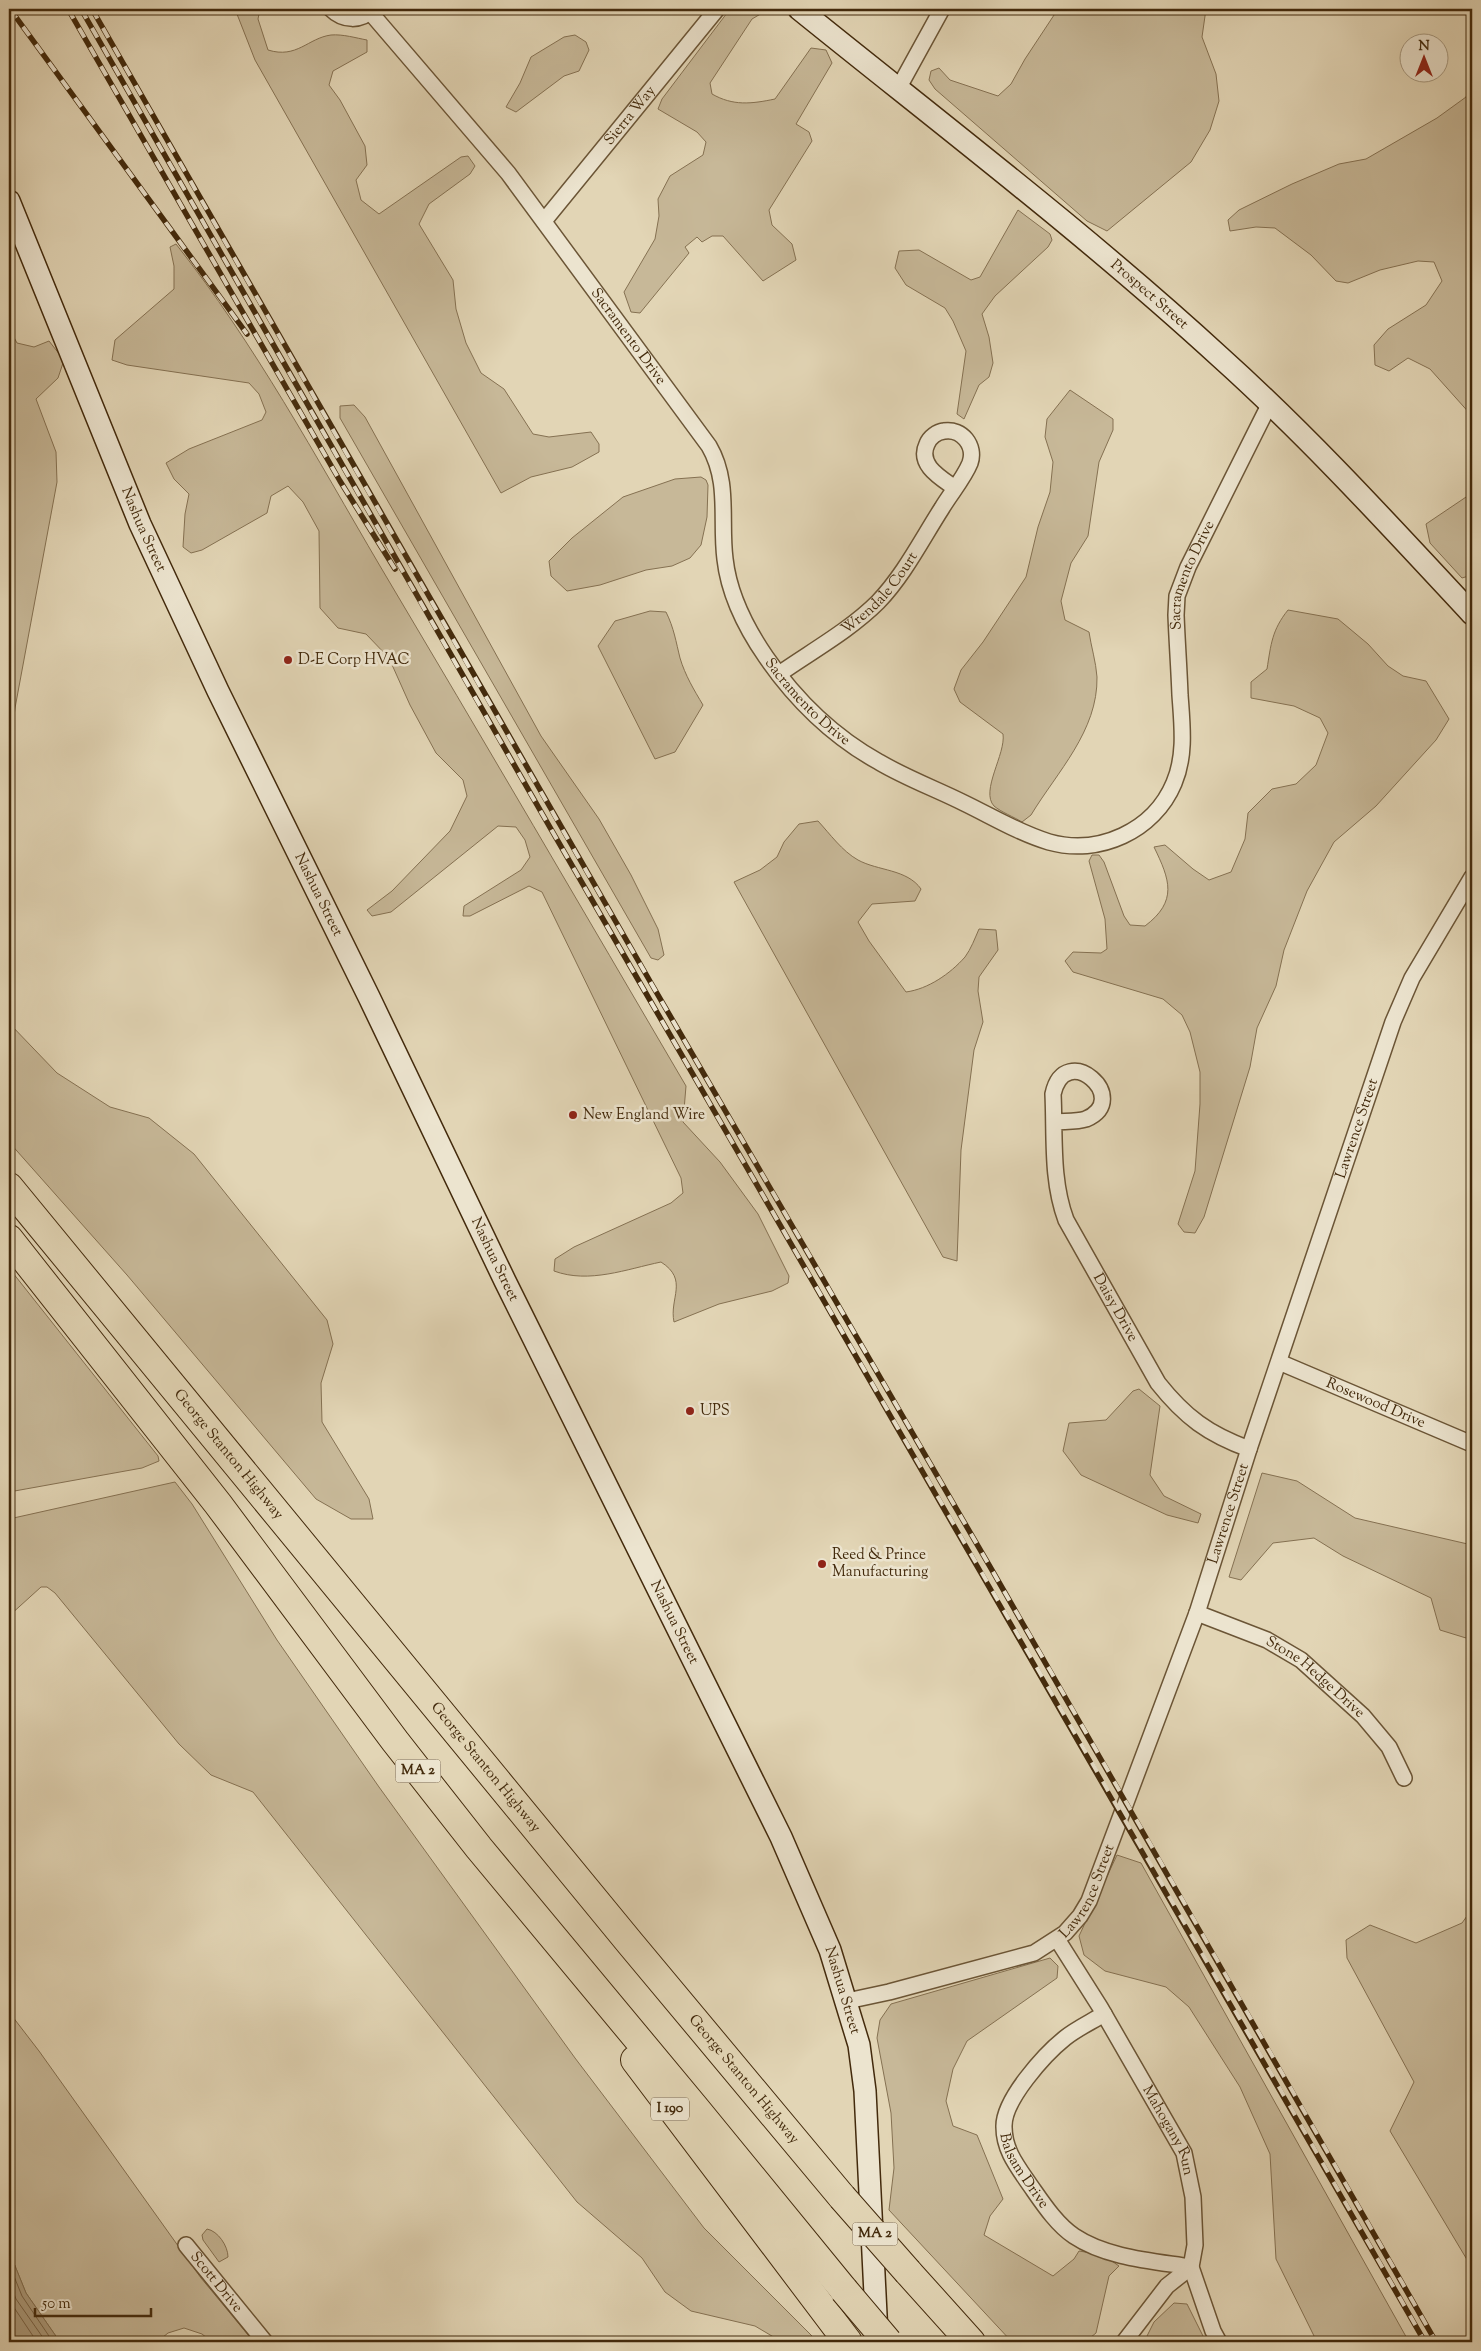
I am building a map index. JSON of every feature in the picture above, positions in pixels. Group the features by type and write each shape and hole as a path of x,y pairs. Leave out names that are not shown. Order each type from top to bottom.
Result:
{"highway":[{"name":"George Stanton Highway","path":"9,1188 630,1943 842,2197 970,2342"},
{"name":"MA 2","path":"9,1239 218,1504 395,1741 504,1880 629,2027 888,2342"},
{"name":"I 190","path":"504,1880 663,2100 845,2338"}],"main road":[{"name":"Prospect Street","path":"799,9 1150,294 1303,435 1472,612"},
{"name":"Nashua Street","path":"9,201 140,524 218,691 365,988 509,1289 781,1836 830,1950 859,2045 865,2091 878,2342"}],"street":[{"name":"Sacramento Drive","path":"331,9 340,16 350,19 361,17 371,10 477,135 544,221 715,457 722,482 724,560 732,591 756,640 779,674 820,718 859,750 880,763 1036,838 1061,844 1086,846 1110,841 1133,830 1153,815 1168,795 1181,760 1183,735 1176,614 1177,596 1182,580 1270,404"},
{"name":"Sierra Way","path":"544,221 717,9"},
{"path":"898,89 942,9"},
{"name":"Wrendale Court","path":"779,674 877,604 900,574 954,488"},
{"name":"Lawrence Street","path":"847,2001 889,1992 1034,1953 1057,1939 1080,1916 1088,1901 1197,1612 1345,1160 1393,1022 1412,978 1472,877"},
{"name":"Daisy Drive","path":"1054,1122 1056,1183 1060,1204 1066,1220 1158,1383 1176,1405 1198,1424 1222,1439 1249,1449"},
{"name":"Rosewood Drive","path":"1279,1362 1472,1444"},
{"name":"Stone Hedge Drive","path":"1197,1612 1267,1640 1301,1660 1363,1716 1389,1747 1404,1778"},
{"name":"Mahogany Run","path":"1057,1939 1104,2014 1184,2153 1194,2197 1195,2244 1191,2267 1213,2331 1219,2342"},
{"name":"Balsam Drive","path":"1104,2014 1065,2038 1029,2076 1015,2094 1004,2117 1008,2150 1039,2199 1074,2236 1117,2254 1191,2267"},
{"name":"Scott Drive","path":"186,2245 265,2342"},
{"path":"1124,2342 1167,2286 1191,2267"}],"shaded area":[{"path":"235,9 260,9 258,19 268,50 287,52 331,35 367,40 367,52 333,71 329,85 340,100 365,146 367,165 356,180 361,200 379,214 461,157 468,156 475,166 470,174 429,204 419,224 453,280 456,309 466,343 481,373 504,389 533,434 549,437 591,432 599,444 599,452 572,467 531,477 501,493 255,60"},
{"path":"730,9 769,9 752,19 710,83 712,94 727,101 742,103 775,99 811,48 826,50 832,63 796,124 809,132 812,141 769,210 772,225 792,244 796,260 763,281 723,236 712,236 702,242 697,237 685,247 689,253 640,313 631,312 624,292 655,239 659,216 658,199 670,176 703,155 706,142 697,132 658,109 662,99"},
{"path":"1058,9 1206,9 1202,37 1216,74 1219,101 1210,130 1191,162 1107,231 1087,221 935,89 929,80 931,71 939,68 950,80 998,96 1011,84"},
{"path":"575,35 586,42 589,50 579,71 564,76 516,112 506,107 520,83 531,57 564,37"},
{"path":"1472,84 1472,416 1430,369 1408,358 1389,371 1375,365 1374,345 1388,329 1426,305 1442,281 1434,262 1418,261 1380,270 1348,283 1336,281 1311,255 1275,228 1256,227 1230,231 1228,220 1239,210 1292,184 1339,164 1366,159 1437,118 1466,97"},
{"path":"1018,210 1050,234 1052,240 1048,247 995,296 982,314 989,337 993,363 989,377 979,385 964,419 957,414 966,351 945,308 906,285 895,268 899,251 919,250 971,280 980,277"},
{"path":"176,244 232,321 284,402 686,1086 683,1122 720,1162 758,1214 789,1276 788,1283 772,1291 719,1304 674,1322 676,1283 669,1269 661,1262 594,1276 567,1275 554,1271 555,1259 574,1247 671,1203 683,1193 681,1178 542,892 529,886 470,916 463,916 464,906 521,870 530,857 525,840 516,827 498,826 391,912 372,916 367,910 392,891 450,831 467,796 463,780 436,753 410,705 389,658 366,634 338,628 320,608 319,531 303,502 288,486 271,496 267,513 202,550 191,553 183,547 185,514 189,494 174,479 166,463 189,449 262,420 266,412 259,394 249,383 127,365 112,360 115,340 174,289 174,266 170,247"},
{"path":"9,328 17,343 34,347 49,341 64,360 58,378 36,399 56,452 57,482 15,708 9,758"},
{"path":"1070,390 1113,419 1113,430 1099,462 1088,536 1071,563 1061,601 1065,620 1089,632 1097,677 1096,697 1083,733 1064,767 1031,815 1022,822 994,806 990,799 991,782 1001,752 1003,734 960,702 954,689 961,670 983,642 1026,577 1038,527 1050,492 1053,462 1045,437 1047,419"},
{"path":"354,405 365,417 541,736 599,819 631,875 658,929 664,955 658,960 651,958 340,418 340,406"},
{"path":"701,477 706,480 708,485 707,517 701,545 690,558 672,566 646,570 600,585 567,591 551,576 549,561 572,538 623,497 675,479"},
{"path":"1472,493 1472,575 1462,578 1430,543 1426,524"},
{"path":"1288,610 1338,619 1368,644 1388,666 1403,676 1426,681 1449,719 1436,740 1376,806 1334,842 1307,891 1284,950 1276,986 1257,1028 1250,1067 1204,1217 1195,1233 1184,1232 1178,1224 1195,1171 1200,1104 1200,1072 1190,1032 1182,1015 1163,999 1073,972 1065,961 1073,952 1101,953 1107,949 1105,919 1089,861 1092,855 1099,855 1104,862 1124,916 1130,925 1145,926 1156,917 1167,899 1167,880 1154,847 1165,845 1209,880 1231,872 1245,839 1248,813 1272,789 1296,784 1316,765 1328,733 1320,718 1294,706 1251,698 1251,682 1267,669 1275,631"},
{"path":"650,611 666,612 673,629 684,670 703,705 675,752 655,759 598,646 615,621"},
{"path":"818,821 836,842 858,860 900,874 915,882 921,889 915,901 872,904 858,922 869,941 906,992 922,988 938,980 953,969 967,954 979,929 996,930 998,950 979,977 978,991 983,1022 974,1050 961,1150 957,1261 943,1257 734,882 760,870 777,857 784,842 799,824"},
{"path":"9,1023 57,1073 110,1107 149,1118 194,1154 327,1320 333,1344 321,1383 322,1422 369,1499 373,1519 351,1519 316,1499 127,1275 9,1142"},
{"path":"9,1268 158,1456 159,1461 142,1468 9,1492"},
{"path":"1139,1389 1160,1406 1150,1475 1164,1496 1201,1514 1198,1523 1167,1515 1081,1475 1063,1451 1069,1423 1106,1420 1133,1391"},
{"path":"1262,1473 1297,1481 1355,1518 1472,1545 1472,1631 1466,1638 1440,1630 1431,1598 1343,1556 1314,1538 1273,1543 1241,1580 1229,1577"},
{"path":"175,1482 192,1504 277,1640 379,1787 575,2058 704,2228 818,2342 782,2342 755,2326 691,2311 665,2292 642,2258 577,2202 253,1792 211,1775 179,1744 55,1593 47,1587 41,1587 9,1616 9,1519"},
{"path":"1117,1855 1141,1863 1409,2342 1317,2342 1276,2259 1270,2154 1240,2087 1189,2007 1166,1987 1105,1971 1084,1955 1079,1936"},
{"path":"1472,1909 1472,2268 1390,2131 1414,2082 1347,1958 1346,1940 1370,1925 1416,1943 1462,1923"},
{"path":"1050,1958 1058,1966 1057,1978 967,2041 953,2069 946,2101 953,2126 977,2135 1003,2199 990,2216 984,2235 1053,2276 1074,2259 1079,2251 1103,2255 1119,2266 1109,2276 1096,2333 1085,2342 1012,2342 889,2210 894,2168 891,2113 877,2038 880,2020 891,2004"},
{"path":"9,2012 201,2278 254,2342 212,2342 202,2334 184,2328 168,2333 157,2342 60,2342 26,2293 9,2251"},
{"path":"207,2229 211,2230 222,2240 228,2253 228,2257 219,2262 203,2240 202,2235"},
{"path":"1174,2303 1187,2304 1206,2342 1144,2342 1154,2322"}],"water":[{"path":"9,2251 26,2293 60,2342 9,2342"}],"railway":[{"path":"10,9 247,334"},
{"path":"68,9 340,481 395,569"},
{"path":"81,9 500,740 1425,2342"},
{"path":"92,9 581,861 1436,2342"}],"place":[{"name":"D-E Corp HVAC","path":"288,660"},
{"name":"New England Wire","path":"573,1115"},
{"name":"UPS","path":"690,1411"},
{"name":"Reed & Prince Manufacturing","path":"822,1564"}]}
